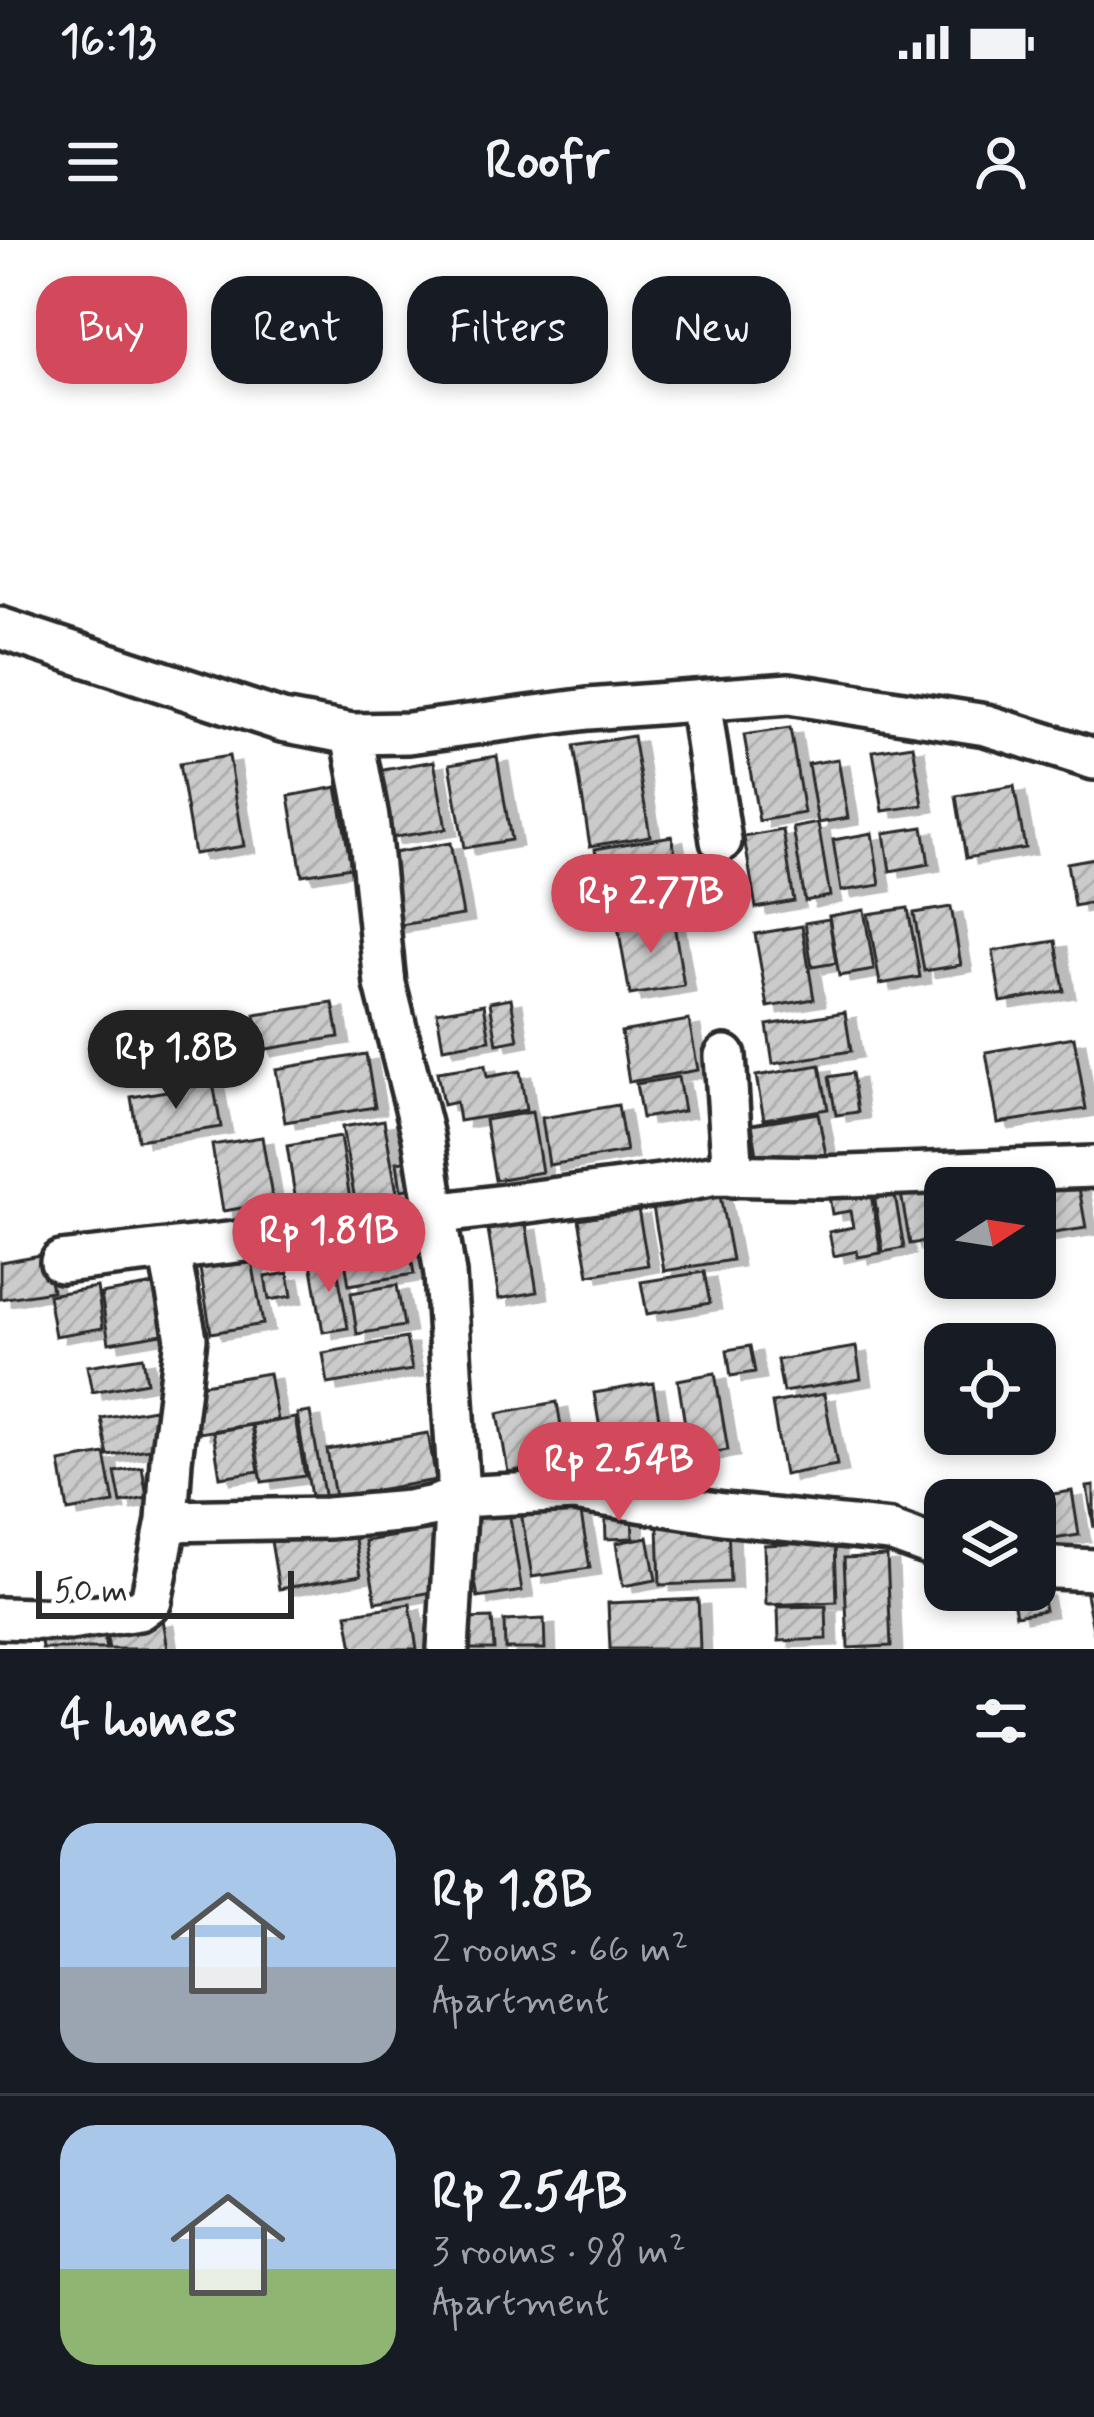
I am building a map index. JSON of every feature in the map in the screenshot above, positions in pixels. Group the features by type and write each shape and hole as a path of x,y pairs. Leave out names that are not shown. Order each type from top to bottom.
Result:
{"street":[{"path":"0,628 282,721 352,734 408,733 588,710 789,694 986,725 1094,759"},
{"path":"700,700 721,841"},
{"path":"352,734 368,818 385,984 423,1136 445,1274 458,1479 448,1649"},
{"path":"725,1056 733,1176"},
{"path":"61,1262 316,1233 716,1174 821,1177 1094,1167"},
{"path":"0,1618 70,1620 139,1610 151,1601 167,1521 186,1338 169,1251"},
{"path":"167,1521 348,1516 409,1511 457,1497 574,1492 890,1531 924,1543"},
{"path":"1056,1569 1094,1570"}],"building":[{"path":"790,728 804,813 759,821 744,735"},
{"path":"633,736 650,836 590,846 574,746"},
{"path":"913,745 923,805 883,811 873,751"},
{"path":"229,756 244,846 194,854 179,764"},
{"path":"497,756 511,840 464,848 450,764"},
{"path":"838,759 848,818 818,823 808,764"},
{"path":"434,761 446,829 389,838 378,771"},
{"path":"1014,786 1025,848 966,858 956,796"},
{"path":"337,787 351,867 302,875 289,796"},
{"path":"818,823 830,896 805,901 793,828"},
{"path":"923,827 929,864 890,871 884,833"},
{"path":"783,830 794,901 756,908 744,837"},
{"path":"872,833 880,885 841,891 833,840"},
{"path":"672,836 684,905 607,918 595,849"},
{"path":"450,843 463,915 394,926 382,855"},
{"path":"1094,858 1094,902 1074,906 1067,863"},
{"path":"951,907 961,965 924,971 914,913"},
{"path":"908,908 920,977 880,984 868,914"},
{"path":"864,910 874,970 839,976 829,916"},
{"path":"673,918 684,986 630,995 618,927"},
{"path":"829,919 836,963 812,967 805,923"},
{"path":"802,926 814,999 768,1007 755,934"},
{"path":"1056,941 1064,991 1001,1002 993,951"},
{"path":"511,998 518,1040 497,1044 490,1002"},
{"path":"333,1003 339,1037 261,1050 255,1015"},
{"path":"484,1004 490,1040 443,1048 437,1012"},
{"path":"845,1012 851,1051 773,1064 767,1025"},
{"path":"689,1020 698,1070 629,1082 621,1032"},
{"path":"1074,1037 1086,1109 998,1123 986,1052"},
{"path":"366,1054 375,1107 285,1122 276,1069"},
{"path":"485,1065 487,1077 520,1071 526,1110 459,1121 456,1102 443,1105 437,1072"},
{"path":"820,1065 828,1109 764,1119 756,1076"},
{"path":"852,1073 858,1112 836,1115 829,1077"},
{"path":"678,1077 684,1111 642,1118 636,1084"},
{"path":"213,1083 221,1127 138,1140 131,1097"},
{"path":"618,1105 626,1152 549,1165 542,1118"},
{"path":"532,1112 542,1172 495,1180 485,1120"},
{"path":"818,1113 826,1155 759,1167 752,1124"},
{"path":"384,1120 397,1193 355,1200 342,1127"},
{"path":"262,1137 273,1203 223,1211 212,1145"},
{"path":"340,1137 350,1199 297,1208 287,1146"},
{"path":"415,1159 420,1187 401,1190 397,1162"},
{"path":"1078,1182 1086,1228 1056,1233 1056,1186"},
{"path":"869,1183 881,1253 834,1256 829,1232 853,1227 850,1211 832,1214 828,1190"},
{"path":"893,1184 904,1248 883,1252 873,1187"},
{"path":"924,1184 924,1242 910,1244 900,1188"},
{"path":"718,1185 732,1260 664,1271 651,1195"},
{"path":"638,1209 648,1265 589,1275 579,1219"},
{"path":"526,1224 537,1292 499,1299 488,1230"},
{"path":"406,1226 414,1274 349,1285 341,1237"},
{"path":"46,1254 52,1291 0,1299 0,1262"},
{"path":"335,1257 348,1328 323,1332 311,1262"},
{"path":"252,1260 263,1324 211,1333 200,1269"},
{"path":"704,1272 710,1303 647,1314 641,1282"},
{"path":"288,1273 292,1296 269,1300 265,1277"},
{"path":"166,1283 174,1332 109,1343 101,1294"},
{"path":"397,1285 404,1326 357,1334 351,1293"},
{"path":"97,1287 103,1328 55,1336 48,1295"},
{"path":"406,1338 412,1370 328,1384 323,1353"},
{"path":"750,1346 755,1372 731,1376 727,1350"},
{"path":"856,1347 861,1379 783,1392 777,1360"},
{"path":"143,1357 147,1382 92,1392 87,1366"},
{"path":"269,1373 277,1420 199,1433 192,1386"},
{"path":"715,1373 728,1450 690,1456 678,1380"},
{"path":"653,1383 668,1472 609,1482 594,1393"},
{"path":"824,1394 837,1465 784,1475 772,1403"},
{"path":"557,1402 567,1462 508,1472 498,1413"},
{"path":"154,1409 160,1447 108,1456 101,1418"},
{"path":"310,1412 326,1506 313,1508 297,1414"},
{"path":"295,1418 305,1476 262,1482 252,1425"},
{"path":"251,1425 259,1471 220,1477 213,1432"},
{"path":"428,1433 436,1480 335,1497 327,1450"},
{"path":"105,1454 114,1503 68,1511 60,1462"},
{"path":"142,1467 147,1498 121,1503 115,1472"},
{"path":"1094,1486 1094,1528 1087,1487"},
{"path":"1072,1491 1079,1535 1056,1539 1056,1494"},
{"path":"579,1502 590,1568 532,1577 521,1512"},
{"path":"632,1510 633,1538 606,1539 605,1511"},
{"path":"509,1512 522,1591 478,1598 464,1519"},
{"path":"728,1522 730,1582 660,1585 658,1526"},
{"path":"353,1527 361,1575 279,1589 271,1541"},
{"path":"434,1530 444,1590 376,1602 365,1541"},
{"path":"648,1537 656,1580 623,1586 616,1543"},
{"path":"835,1542 837,1602 766,1605 764,1545"},
{"path":"887,1556 891,1646 848,1648 844,1558"},
{"path":"1094,1587 1094,1634 1085,1589"},
{"path":"698,1599 700,1649 610,1649 608,1603"},
{"path":"410,1604 417,1649 353,1649 347,1614"},
{"path":"826,1606 827,1639 779,1641 778,1607"},
{"path":"492,1618 494,1649 463,1649 462,1619"},
{"path":"163,1619 168,1649 109,1649 105,1629"},
{"path":"544,1619 545,1649 505,1649 504,1621"},
{"path":"101,1623 106,1649 42,1649 40,1633"}]}
